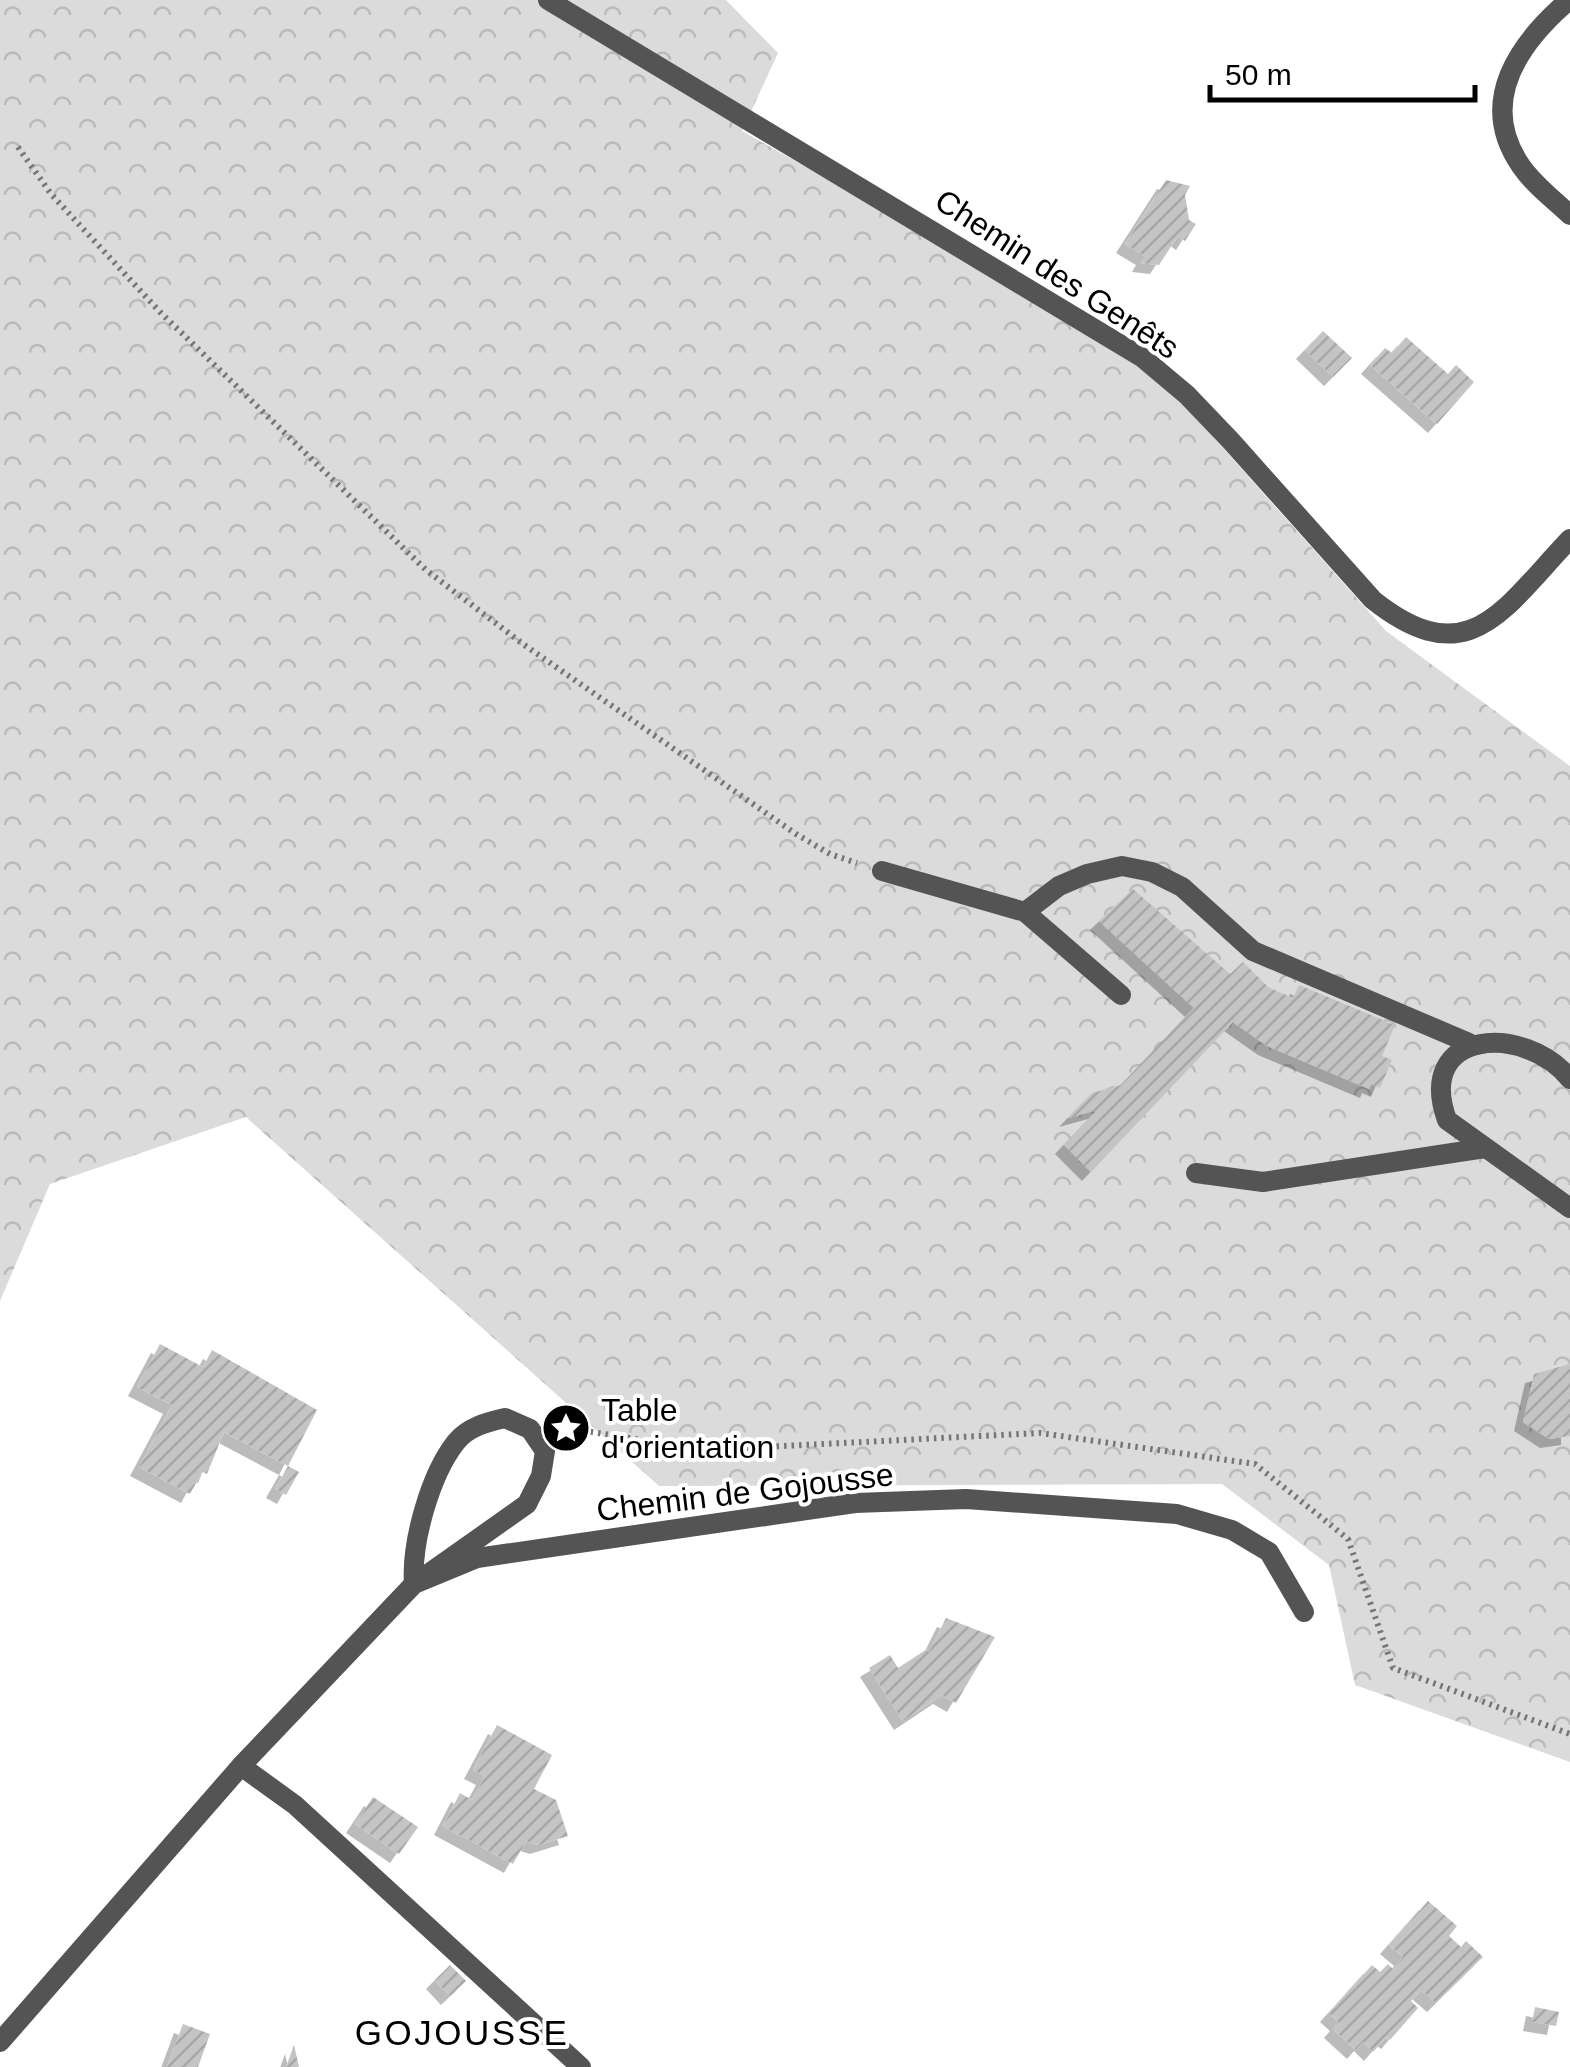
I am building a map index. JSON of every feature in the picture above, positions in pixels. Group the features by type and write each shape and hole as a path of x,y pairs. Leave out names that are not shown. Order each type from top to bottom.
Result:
{"street":[{"name":"Chemin des Genêts","path":"548,0 1143,358 1187,395 1373,600 1405,625 1432,635 1464,634 1498,615 1570,539"},
{"path":"1569,0 1532,31 1504,83 1504,100 1511,144 1520,165 1570,216"},
{"path":"1026,912 1059,886 1087,874 1122,866 1152,872 1182,887 1252,951 1469,1044 1501,1042 1542,1055 1570,1079"},
{"path":"882,871 1026,912 1121,995"},
{"path":"1469,1044 1454,1055 1441,1102 1448,1120 1570,1208"},
{"path":"1196,1173 1263,1182 1485,1148"},
{"path":"505,1418 530,1429 544,1451 541,1476 527,1504 414,1584 412,1552 457,1441 482,1422 505,1418"},
{"name":"Chemin de Gojousse","path":"0,2042 241,1766 414,1584 478,1558 855,1503 966,1499 1177,1514 1232,1530 1269,1552 1304,1612"},
{"path":"241,1766 296,1805 581,2067"}],"path":[{"path":"18,147 51,194 160,312 439,580 796,834 830,854 882,871"}],"green space":[{"path":"0,0 726,0 778,53 742,131 1143,358 1386,631 1570,766 1570,1762 1355,1685 1329,1565 1222,1484 659,1486 246,1117 50,1184 0,1301"}],"building":[{"path":"1166,180 1190,186 1185,195 1189,220 1196,224 1185,241 1178,236 1159,265 1141,263 1145,256 1125,244"},
{"path":"1323,331 1352,358 1333,377 1305,350"},
{"path":"1406,337 1448,374 1456,365 1474,382 1437,424 1370,365 1385,348 1392,353"},
{"path":"1133,889 1230,974 1243,962 1268,987 1293,998 1299,985 1395,1025 1382,1056 1392,1060 1380,1088 1371,1084 1369,1089 1267,1046 1233,1022 1091,1172 1064,1145 1097,1110 1068,1118 1092,1093 1121,1085 1194,1008 1099,921"},
{"path":"160,1344 203,1367 212,1350 317,1410 288,1466 224,1432 207,1474 202,1472 190,1494 139,1467 172,1405 137,1387"},
{"path":"1570,1364 1570,1436 1549,1439 1523,1422 1534,1374"},
{"path":"288,1466 299,1472 286,1495 275,1489"},
{"path":"946,1618 995,1637 956,1703 942,1695 903,1721 869,1668 890,1655 898,1668 927,1649 929,1652"},
{"path":"497,1725 552,1755 534,1789 556,1800 568,1836 539,1845 526,1841 513,1864 443,1826 460,1793 472,1800 485,1776 473,1770"},
{"path":"373,1797 418,1827 399,1854 355,1824"},
{"path":"1428,1901 1457,1926 1449,1936 1461,1947 1466,1941 1483,1957 1436,2003 1421,1990 1411,2001 1418,2008 1390,2040 1386,2037 1373,2052 1363,2042 1356,2050 1333,2029 1339,2022 1329,2013 1372,1965 1380,1972 1388,1964 1393,1969 1403,1957 1389,1945"},
{"path":"450,1965 466,1981 450,1996 435,1980"},
{"path":"1535,2007 1559,2012 1556,2026 1532,2022"},
{"path":"183,2024 210,2034 198,2067 167,2067"},
{"path":"294,2045 299,2067 286,2067"}],"place":[{"name":"Table d'orientation","path":"566,1428"}],"district":[{"name":"GOJOUSSE","path":"462,2033"}]}
